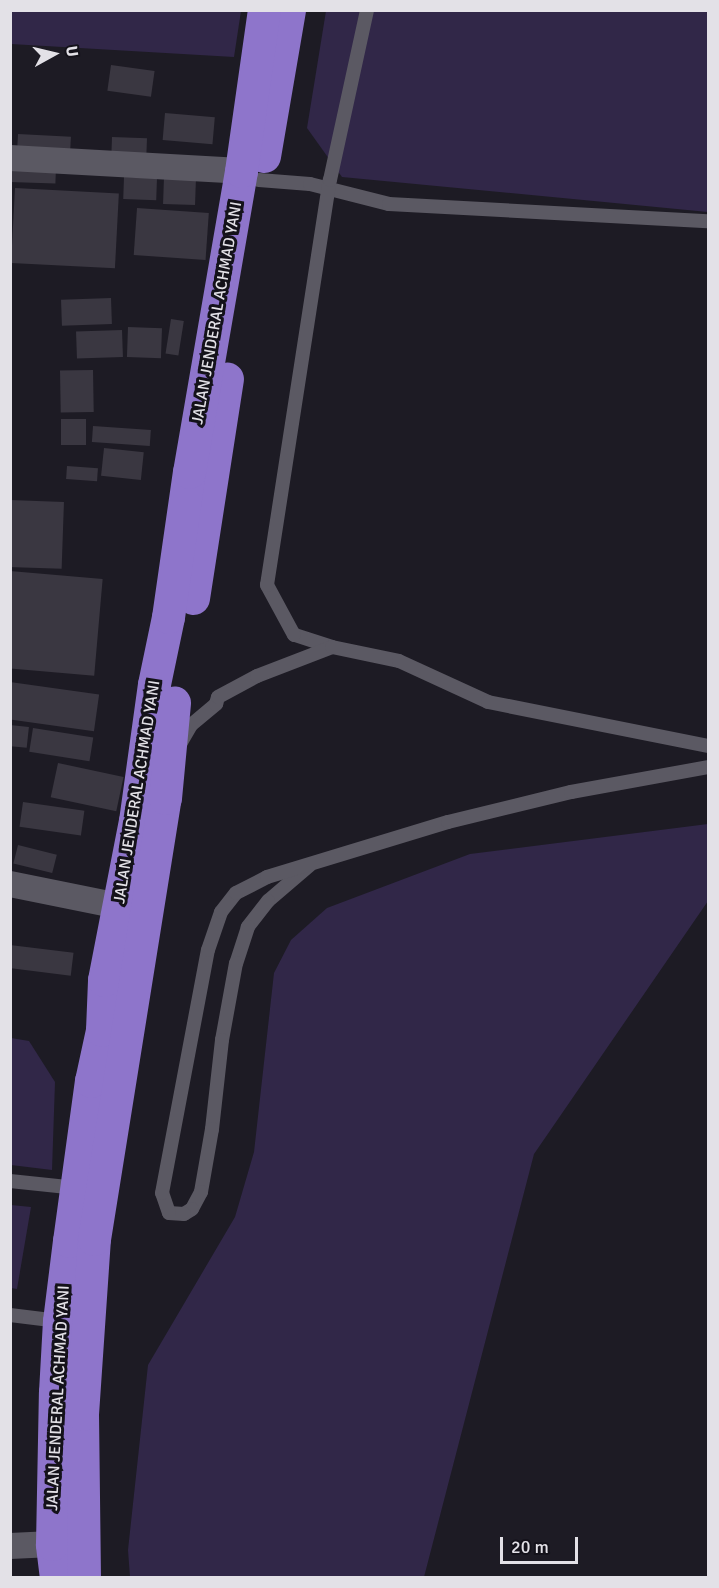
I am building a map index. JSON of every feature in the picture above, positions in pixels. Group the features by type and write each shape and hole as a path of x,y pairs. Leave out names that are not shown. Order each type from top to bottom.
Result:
{"highway":[{"name":"JALAN JENDERAL ACHMAD YANI","path":"84,1578 82,1414 94,1239 165,798 170,726 202,548 250,176 264,10"},
{"name":"JALAN JENDERAL ACHMAD YANI","path":"56,1578 52,1544 59,1321 91,1081 102,1030 104,980 135,821 189,472 250,176 289,10"}],"street":[{"path":"10,158 250,176"},
{"path":"10,884 119,906"},
{"path":"10,1546 52,1544"}],"lane":[{"path":"367,10 329,190 267,585 294,635 399,661 488,702 708,746"},
{"path":"250,176 310,184 389,204 708,221"},
{"path":"165,798 182,740 191,725 216,704 219,697 257,676 333,646"},
{"path":"310,864 268,901 248,927 236,963 222,1040 212,1129 201,1192 192,1209 184,1214 169,1213 162,1193 208,950 221,912 236,893 267,877 448,822 537,800 708,767"},
{"path":"10,1181 77,1188"},
{"path":"10,1315 59,1321"}],"shaded area":[{"path":"10,11 241,11 234,57 11,44"},
{"path":"326,11 708,11 708,212 342,177 307,128"},
{"path":"708,824 708,901 534,1154 424,1577 130,1577 128,1550 148,1365 235,1217 254,1152 274,973 291,940 327,908 470,854"},
{"path":"11,1038 29,1041 55,1082 52,1170 11,1165"},
{"path":"11,1205 31,1207 17,1289 11,1288"}],"building":[{"path":"111,65 155,71 151,97 107,91"},
{"path":"165,113 215,117 212,144 163,140"},
{"path":"18,134 71,137 70,152 17,149"},
{"path":"112,137 147,138 146,157 111,156"},
{"path":"10,166 56,168 55,184 10,182"},
{"path":"124,177 157,178 156,200 123,199"},
{"path":"164,177 196,178 195,205 163,204"},
{"path":"15,188 119,193 115,268 11,263"},
{"path":"137,208 209,213 206,260 134,255"},
{"path":"111,298 112,324 62,326 61,300"},
{"path":"171,319 184,321 178,356 166,354"},
{"path":"128,327 162,328 161,358 127,357"},
{"path":"122,330 123,357 77,359 76,332"},
{"path":"93,370 94,412 61,413 60,371"},
{"path":"61,419 86,419 86,445 61,445"},
{"path":"93,426 151,430 150,446 92,442"},
{"path":"104,448 144,452 141,480 101,476"},
{"path":"67,466 98,468 97,481 66,479"},
{"path":"10,500 64,502 62,569 10,567"},
{"path":"10,571 103,579 94,676 10,668"},
{"path":"10,682 99,695 94,731 10,719"},
{"path":"10,725 29,727 27,748 10,746"},
{"path":"33,728 93,738 89,761 29,752"},
{"path":"58,763 124,777 116,811 51,797"},
{"path":"23,802 84,811 81,835 20,827"},
{"path":"18,845 57,855 52,873 13,863"},
{"path":"10,945 74,953 71,976 10,968"}]}
